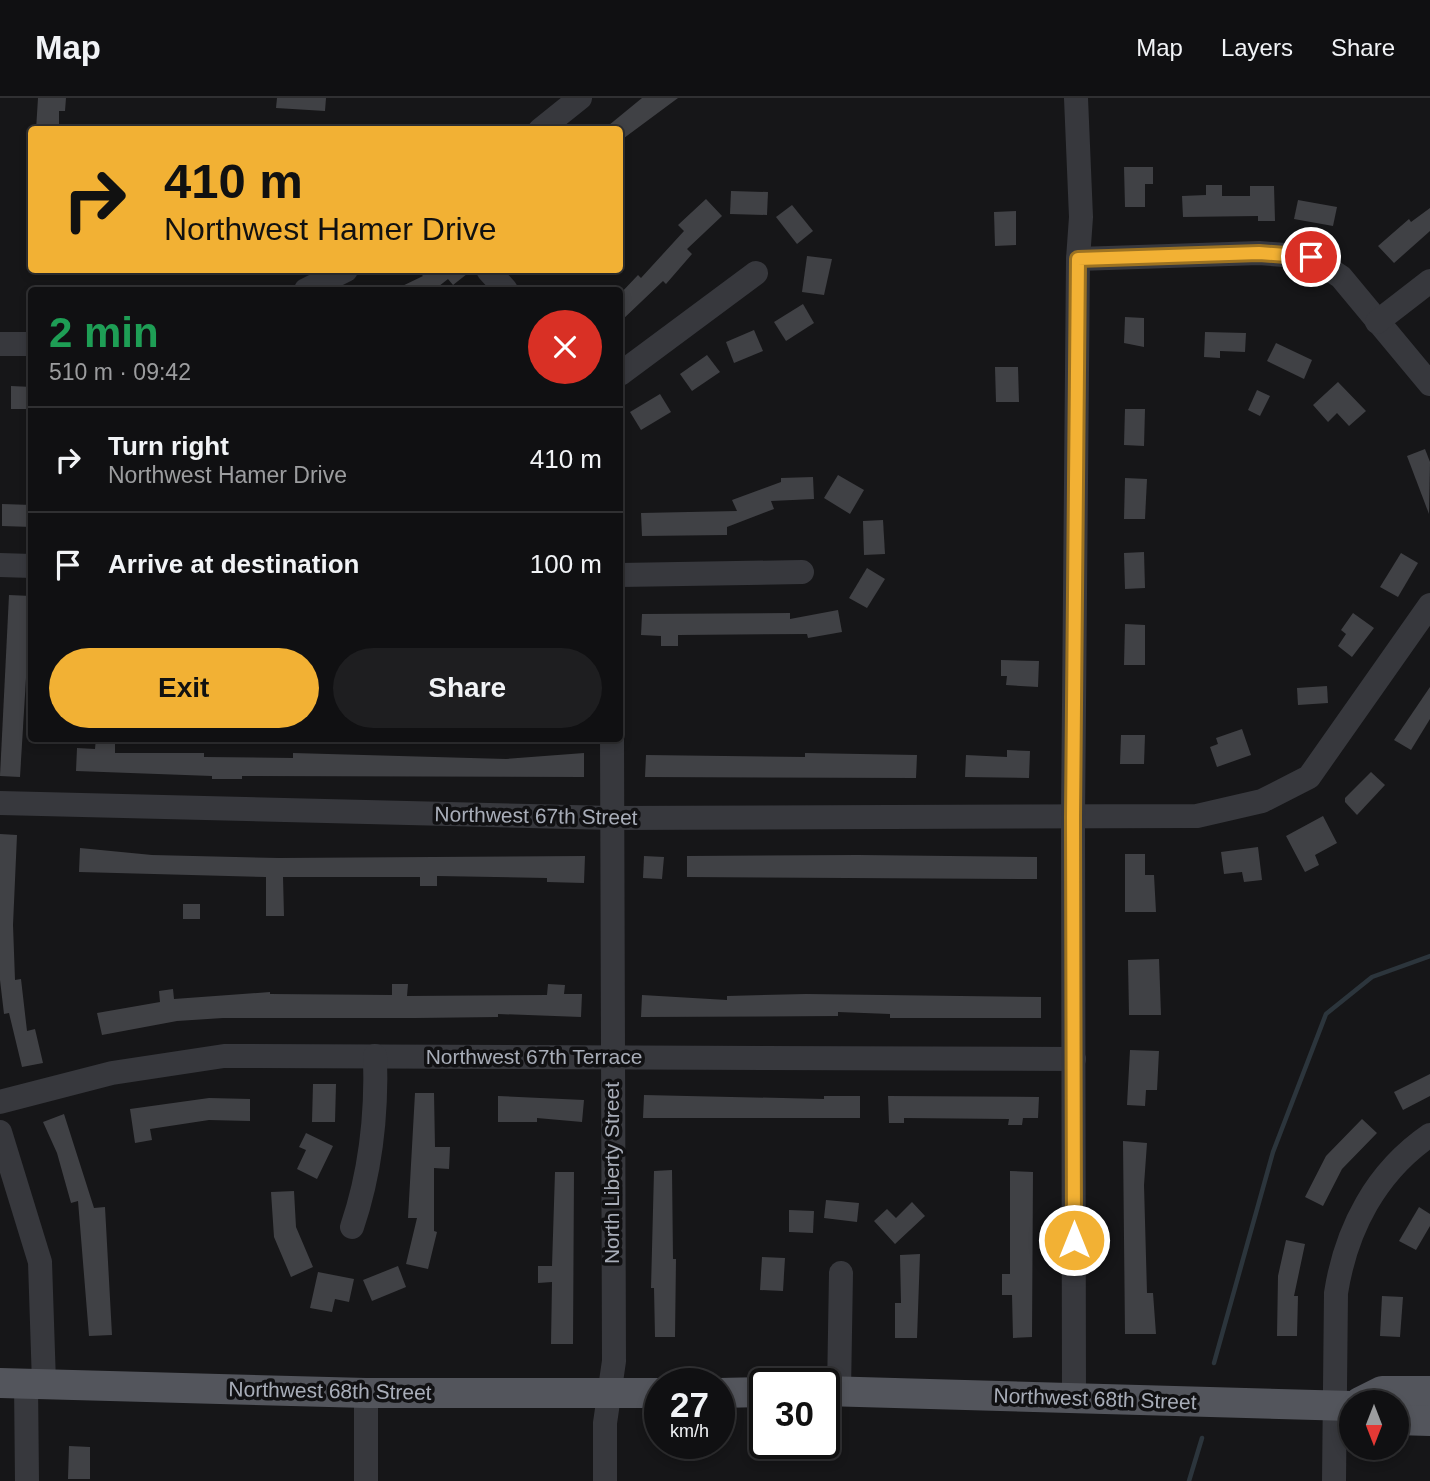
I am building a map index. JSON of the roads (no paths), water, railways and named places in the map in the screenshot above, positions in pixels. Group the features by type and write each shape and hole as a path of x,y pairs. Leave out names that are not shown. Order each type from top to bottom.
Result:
{"main road":[{"name":"Northwest 68th Street","path":"23,1383 366,1393 644,1393"},
{"name":"Northwest 68th Street","path":"840,1391 1339,1405"},
{"name":"Northwest 68th Street","path":"1409,1391 1430,1391"},
{"path":"1409,1420 1430,1421"}],"street":[{"path":"545,126 580,98"},
{"path":"1074,1397 1073,817 1078,259 1081,217 1076,98"},
{"path":"1078,259 1259,253 1311,257 1342,277 1430,384"},
{"path":"623,372 756,272"},
{"path":"312,287 340,273"},
{"path":"491,273 503,287"},
{"path":"1377,322 1430,281"},
{"path":"0,344 28,344"},
{"path":"0,565 28,565"},
{"path":"623,575 802,572"},
{"name":"Northwest 67th Street","path":"0,803 612,818 1171,817 1223,812 1262,801 1309,777 1430,605"},
{"name":"North Liberty Street","path":"605,1481 608,1393 614,1361 612,742"},
{"name":"Northwest 67th Terrace","path":"0,1102 112,1073 174,1061 224,1056 1074,1059"},
{"path":"352,1227 367,1172 374,1130 375,1056"},
{"path":"0,1132 40,1262 23,1383 26,1481"},
{"path":"1347,1390 1336,1293 1348,1238 1375,1189 1399,1161 1430,1135"},
{"name":"Northwest 68th Street","path":"834,1368 841,1273"},
{"path":"366,1393 366,1481"},
{"path":"1334,1481 1339,1456"}],"waterway":[{"path":"1214,1363 1273,1152 1326,1014 1372,977 1430,956"},
{"path":"1189,1481 1202,1438"}]}
